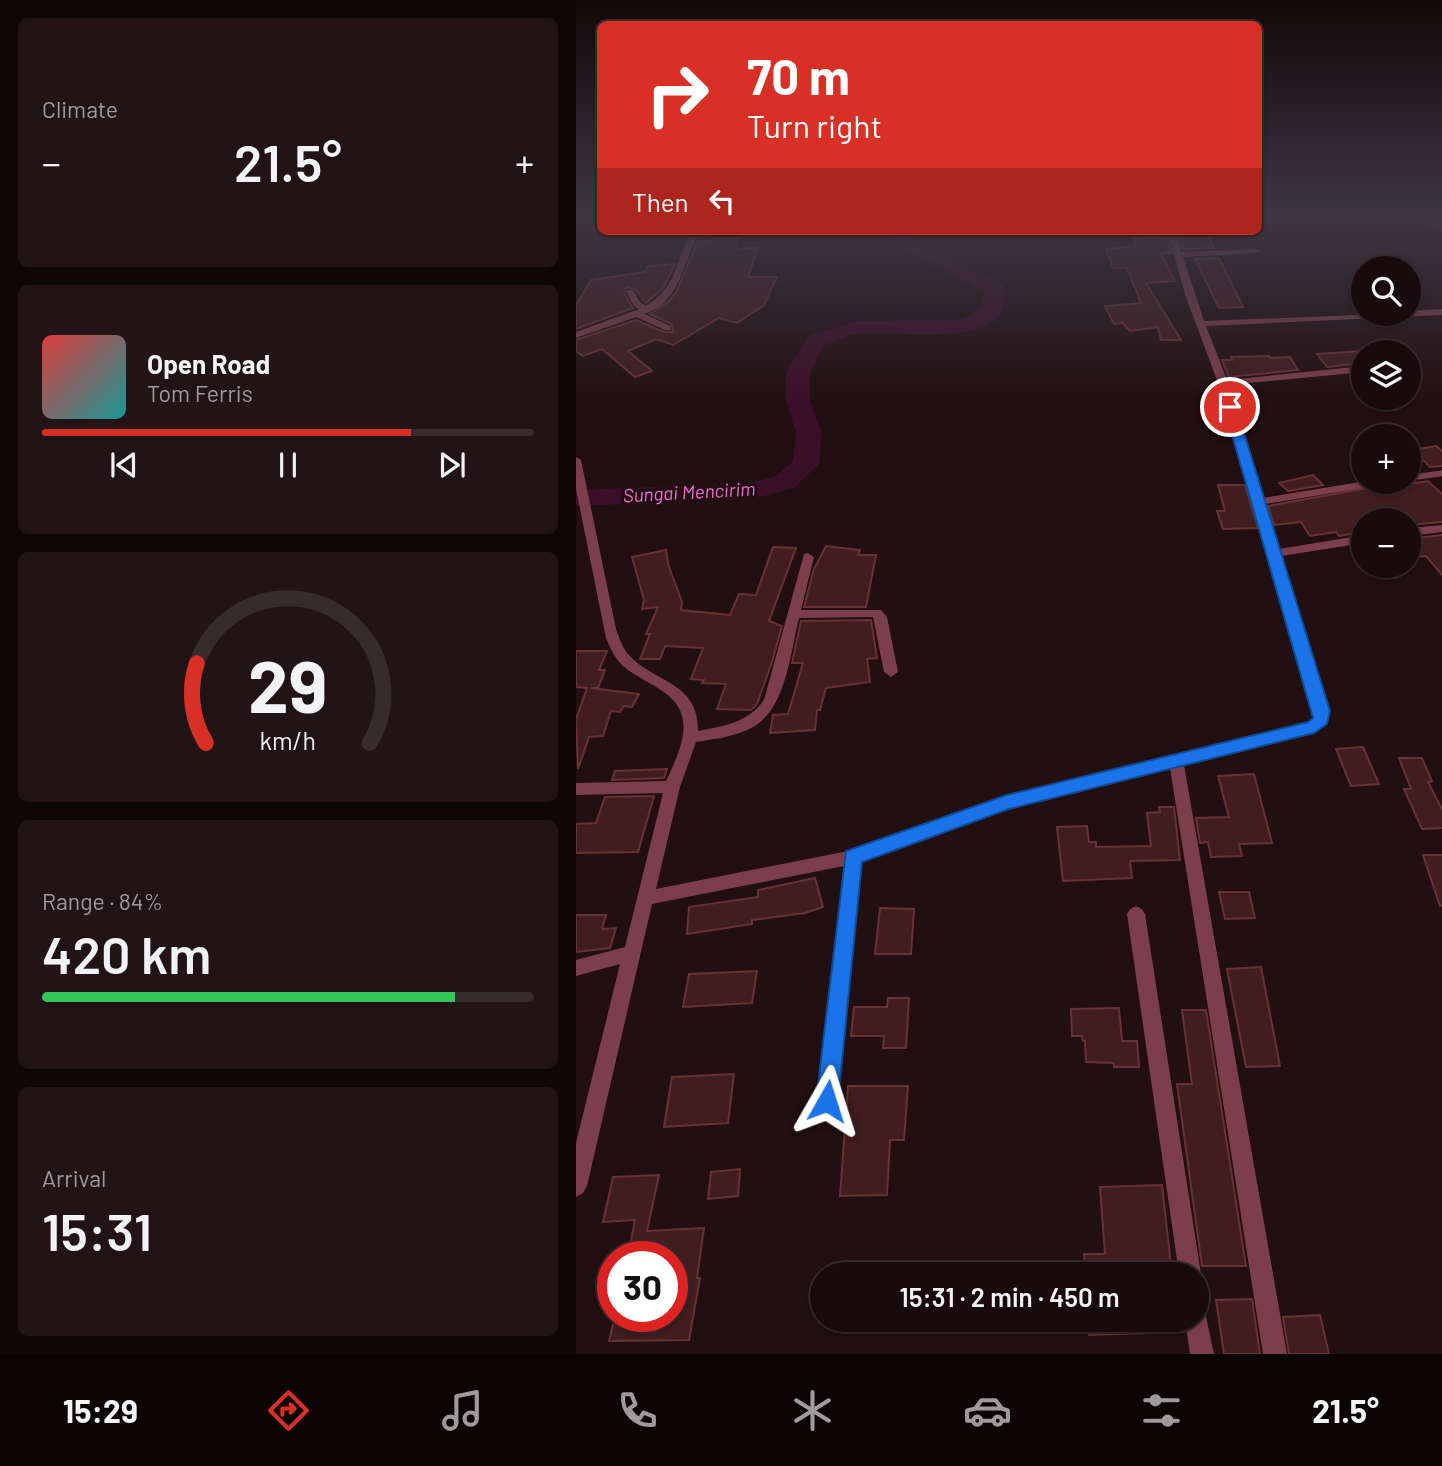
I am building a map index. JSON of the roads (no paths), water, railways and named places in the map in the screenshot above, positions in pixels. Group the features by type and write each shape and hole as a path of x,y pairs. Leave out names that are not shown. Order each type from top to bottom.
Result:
{"street":[{"path":"579,332 647,310 671,290 674,280"},
{"path":"646,898 853,857 1007,802 1314,727 1322,720 1322,711 1223,383 1185,280"},
{"path":"630,292 637,304 647,310"},
{"path":"1200,324 1442,312"},
{"path":"637,314 668,328"},
{"path":"1223,383 1351,370"},
{"path":"576,461 609,629 615,645 626,661 685,702 691,714 690,738 672,787 576,1186"},
{"path":"1421,476 1442,473"},
{"path":"1259,502 1351,487"},
{"path":"1421,531 1442,528"},
{"path":"1274,553 1351,541"},
{"path":"690,738 753,723 763,715 771,701 808,557"},
{"path":"795,614 876,613 890,672"},
{"path":"1176,761 1275,1354"},
{"path":"576,789 672,787"},
{"path":"827,1101 853,857"},
{"path":"1135,914 1188,1262"},
{"path":"576,968 632,953"},
{"path":"1199,1332 1202,1354"}],"waterway":[{"name":"Sungai Mencirim","path":"576,498 752,491 785,482 806,464 809,432 798,402 798,372 816,341 857,327 964,326 982,319 993,307 995,289 978,280"}]}
